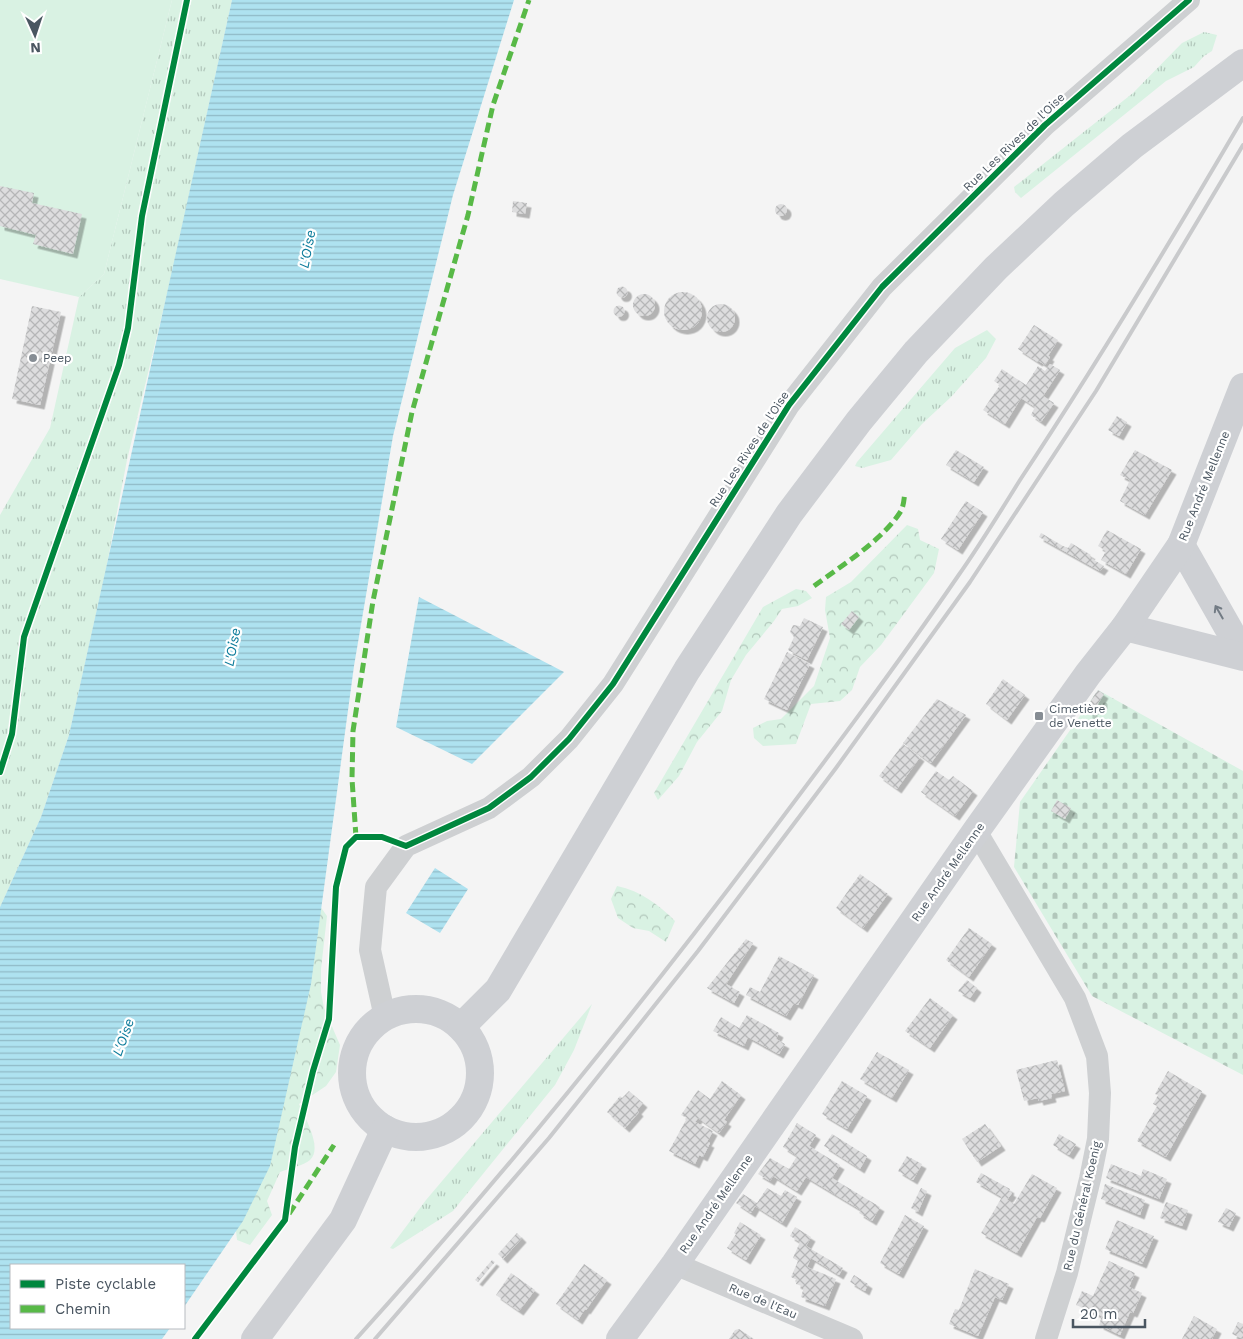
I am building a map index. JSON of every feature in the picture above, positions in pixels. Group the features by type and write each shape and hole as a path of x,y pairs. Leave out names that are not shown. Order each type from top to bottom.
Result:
{"main road":[{"path":"461,1027 498,990 687,670 789,514 860,421 916,352 996,268 1064,204 1132,146 1243,63"},
{"name":"Rue André Mellenne","path":"620,1339 675,1264 976,832 1088,674 1125,627 1181,545 1243,387"},
{"path":"1181,545 1243,656"},
{"path":"1125,627 1243,656"},
{"path":"404,1010 425,1010 444,1015 461,1027 473,1043 480,1063 480,1083 473,1102 461,1118 444,1131 425,1136 404,1136 385,1129 370,1117 359,1101 353,1083 353,1063 359,1045 370,1029 385,1017 404,1010"},
{"path":"255,1339 343,1220 385,1129"}],"street":[{"name":"Rue Les Rives de l'Oise","path":"385,1017 370,950 376,887 406,846 489,808 531,777 570,740 613,684 789,406 882,287 1046,125 1188,0"},
{"name":"Rue du Général Koenig","path":"976,832 1075,998 1097,1056 1100,1093 1098,1139 1067,1273 1046,1339"},
{"name":"Rue de l'Eau","path":"675,1264 852,1339"}],"green space":[{"path":"0,0 172,0 104,274 79,297 0,279"},
{"path":"172,0 232,0 168,290 127,460 106,569 69,735 41,817 0,907 0,515 50,428 79,297 104,274"},
{"path":"1204,32 1217,35 1212,51 1204,56 1194,67 1166,81 1021,198 1015,192 1014,187 1133,93 1182,43"},
{"path":"987,330 996,339 986,358 951,397 922,424 891,460 862,468 855,466 955,348"},
{"path":"907,525 918,529 920,540 939,549 934,573 881,645 860,667 852,690 840,701 811,704 796,744 763,746 754,738 753,728 767,721 781,719 814,686 830,638 825,610 826,597 851,582"},
{"path":"796,589 806,591 812,598 798,606 782,609 746,655 731,680 722,711 697,742 679,776 658,800 654,793 763,607"},
{"path":"1098,690 1243,771 1243,1075 1092,996 1014,867 1020,802"},
{"path":"617,886 634,891 649,899 675,921 666,942 649,931 633,928 618,918 611,899"},
{"path":"315,899 327,916 321,969 321,992 324,1008 340,1045 336,1072 326,1086 299,1104 312,1133 315,1148 314,1155 304,1164 280,1172 267,1201 272,1215 250,1245 237,1240 235,1222"},
{"path":"592,1004 574,1050 555,1085 453,1211 393,1249 390,1248 426,1200"}],"water":[{"name":"L'Oise","path":"232,0 514,0 453,195 393,436 354,666 311,984 270,1166 243,1221 185,1306 185,1264 10,1264 10,1329 169,1329 162,1339 0,1339 0,907 41,817 69,735"},
{"path":"419,597 564,672 472,764 396,727"},
{"path":"435,868 468,889 440,933 406,913"}],"building":[{"path":"0,186 34,193 32,203 82,214 73,254 33,244 36,235 0,226"},
{"path":"513,201 527,203 525,214 512,212"},
{"path":"781,204 787,210 781,216 775,210"},
{"path":"622,286 628,292 622,298 616,292"},
{"path":"683,292 696,298 702,311 696,324 683,330 670,324 664,311 670,298"},
{"path":"644,294 652,297 655,305 652,313 644,316 636,313 633,305 636,297"},
{"path":"721,304 731,308 735,318 731,328 721,332 711,328 707,318 711,308"},
{"path":"619,305 625,311 619,317 613,311"},
{"path":"32,306 61,312 40,405 12,399"},
{"path":"1034,325 1058,340 1045,365 1018,349"},
{"path":"1050,364 1060,370 1043,396 1054,403 1041,422 1031,415 1035,407 1021,398 1005,424 983,410 1000,385 994,381 1002,369 1026,385 1038,366 1045,371"},
{"path":"1117,416 1127,422 1119,436 1108,430"},
{"path":"956,450 984,467 974,482 946,465"},
{"path":"1135,450 1172,470 1145,515 1120,501 1130,480 1120,475"},
{"path":"966,501 983,512 958,550 941,539"},
{"path":"1107,530 1141,549 1126,574 1101,560 1106,551 1098,546"},
{"path":"1041,533 1068,548 1071,543 1091,555 1089,557 1104,566 1100,571 1039,537"},
{"path":"852,611 859,617 849,630 841,624"},
{"path":"804,618 823,627 807,660 788,650 794,637 790,632 793,625 800,626"},
{"path":"787,652 810,664 787,710 764,699"},
{"path":"1003,679 1025,695 1007,720 986,704"},
{"path":"1098,690 1104,694 1094,710 1088,705"},
{"path":"937,699 966,715 931,763 903,743"},
{"path":"903,744 920,757 897,789 879,776"},
{"path":"936,771 949,780 953,776 973,791 955,816 921,792"},
{"path":"1057,800 1071,808 1065,819 1051,811"},
{"path":"860,874 888,894 863,928 836,908"},
{"path":"969,928 992,944 969,977 946,960"},
{"path":"746,939 753,943 726,984 740,992 734,1003 707,988"},
{"path":"779,956 814,975 798,1005 794,1003 786,1016 746,995 750,987 760,992"},
{"path":"967,980 977,988 970,998 958,991"},
{"path":"930,998 953,1015 930,1048 905,1031"},
{"path":"747,1015 779,1033 776,1039 785,1044 779,1054 748,1037 744,1046 713,1031 721,1017 739,1028"},
{"path":"877,1052 909,1070 892,1098 860,1079"},
{"path":"1057,1060 1065,1091 1051,1094 1052,1098 1039,1101 1038,1098 1024,1101 1016,1070"},
{"path":"1168,1071 1202,1091 1166,1157 1137,1141 1157,1106 1153,1104 1158,1095 1155,1094"},
{"path":"722,1081 741,1095 724,1120 727,1122 719,1133 698,1118 695,1122 713,1131 707,1142 710,1143 703,1157 699,1155 695,1164 669,1151 687,1118 681,1115 698,1090 710,1099"},
{"path":"842,1081 867,1096 847,1129 822,1114"},
{"path":"629,1091 643,1103 637,1110 639,1112 625,1128 607,1112 620,1096 622,1098"},
{"path":"797,1123 816,1135 809,1146 840,1165 832,1178 880,1207 872,1221 859,1213 861,1210 806,1177 797,1191 773,1176 770,1181 758,1174 770,1158 789,1169 797,1156 783,1147"},
{"path":"985,1124 1001,1146 977,1162 962,1139"},
{"path":"832,1134 867,1156 860,1169 824,1146"},
{"path":"1059,1134 1076,1144 1069,1155 1053,1145"},
{"path":"907,1156 922,1164 913,1180 898,1171"},
{"path":"1111,1164 1141,1176 1143,1169 1167,1179 1159,1199 1106,1178"},
{"path":"981,1173 1010,1189 1009,1191 1012,1193 1007,1200 1014,1204 1032,1174 1057,1188 1040,1218 1037,1217 1017,1253 981,1233 1002,1197 976,1182"},
{"path":"1105,1184 1145,1200 1140,1215 1101,1199"},
{"path":"767,1188 781,1196 785,1190 797,1197 782,1223 755,1206 751,1213 736,1203 743,1194 757,1203"},
{"path":"921,1188 927,1191 918,1212 911,1208"},
{"path":"1166,1202 1188,1210 1182,1226 1160,1218"},
{"path":"1226,1208 1236,1213 1229,1227 1218,1222"},
{"path":"905,1215 924,1226 899,1274 880,1263"},
{"path":"1117,1220 1154,1236 1142,1264 1105,1249"},
{"path":"740,1222 761,1235 746,1260 727,1248 736,1234 734,1233"},
{"path":"795,1227 811,1237 806,1246 843,1268 839,1275 811,1258 807,1267 836,1279 825,1306 801,1297 804,1287 796,1284 797,1280 791,1277 798,1261 793,1258 800,1242 790,1236"},
{"path":"517,1233 522,1238 503,1259 498,1254"},
{"path":"492,1260 495,1262 478,1282 475,1280"},
{"path":"1109,1261 1135,1273 1129,1287 1142,1293 1133,1313 1130,1312 1120,1335 1099,1325 1102,1316 1076,1305 1082,1291 1093,1296"},
{"path":"584,1264 607,1280 578,1320 556,1304"},
{"path":"975,1269 1009,1284 1002,1300 995,1297 978,1336 949,1324 955,1309 959,1310"},
{"path":"511,1273 535,1290 519,1311 496,1295"},
{"path":"854,1275 868,1284 865,1291 850,1282"},
{"path":"1194,1316 1217,1329 1212,1339 1182,1339"},
{"path":"1238,1322 1243,1324 1243,1339 1232,1334"},
{"path":"739,1329 754,1339 729,1339 735,1330"}],"railway":[{"path":"356,1339 462,1219 664,973 886,678 974,552 1078,391 1243,118"},
{"path":"375,1339 549,1138 698,951 836,768 970,582 1096,391 1243,145"}],"marked path":[{"path":"356,837 352,779 353,731 373,601 412,412 468,215 493,105 529,0"},
{"path":"814,586 861,552 884,532 901,511 905,492"},
{"path":"289,1214 334,1145"}],"cycle path":[{"path":"0,772 12,734 24,637 119,365 128,328 142,216 187,0"},
{"path":"195,1339 285,1220 295,1147 313,1071 329,1019 336,887 346,847 356,837 382,837 406,846 489,808 531,777 569,739 613,684 789,405 882,287 1045,125 1189,0"}],"place":[{"name":"Peep","path":"33,358"},
{"name":"Cimetière de Venette","path":"1039,716"}]}
